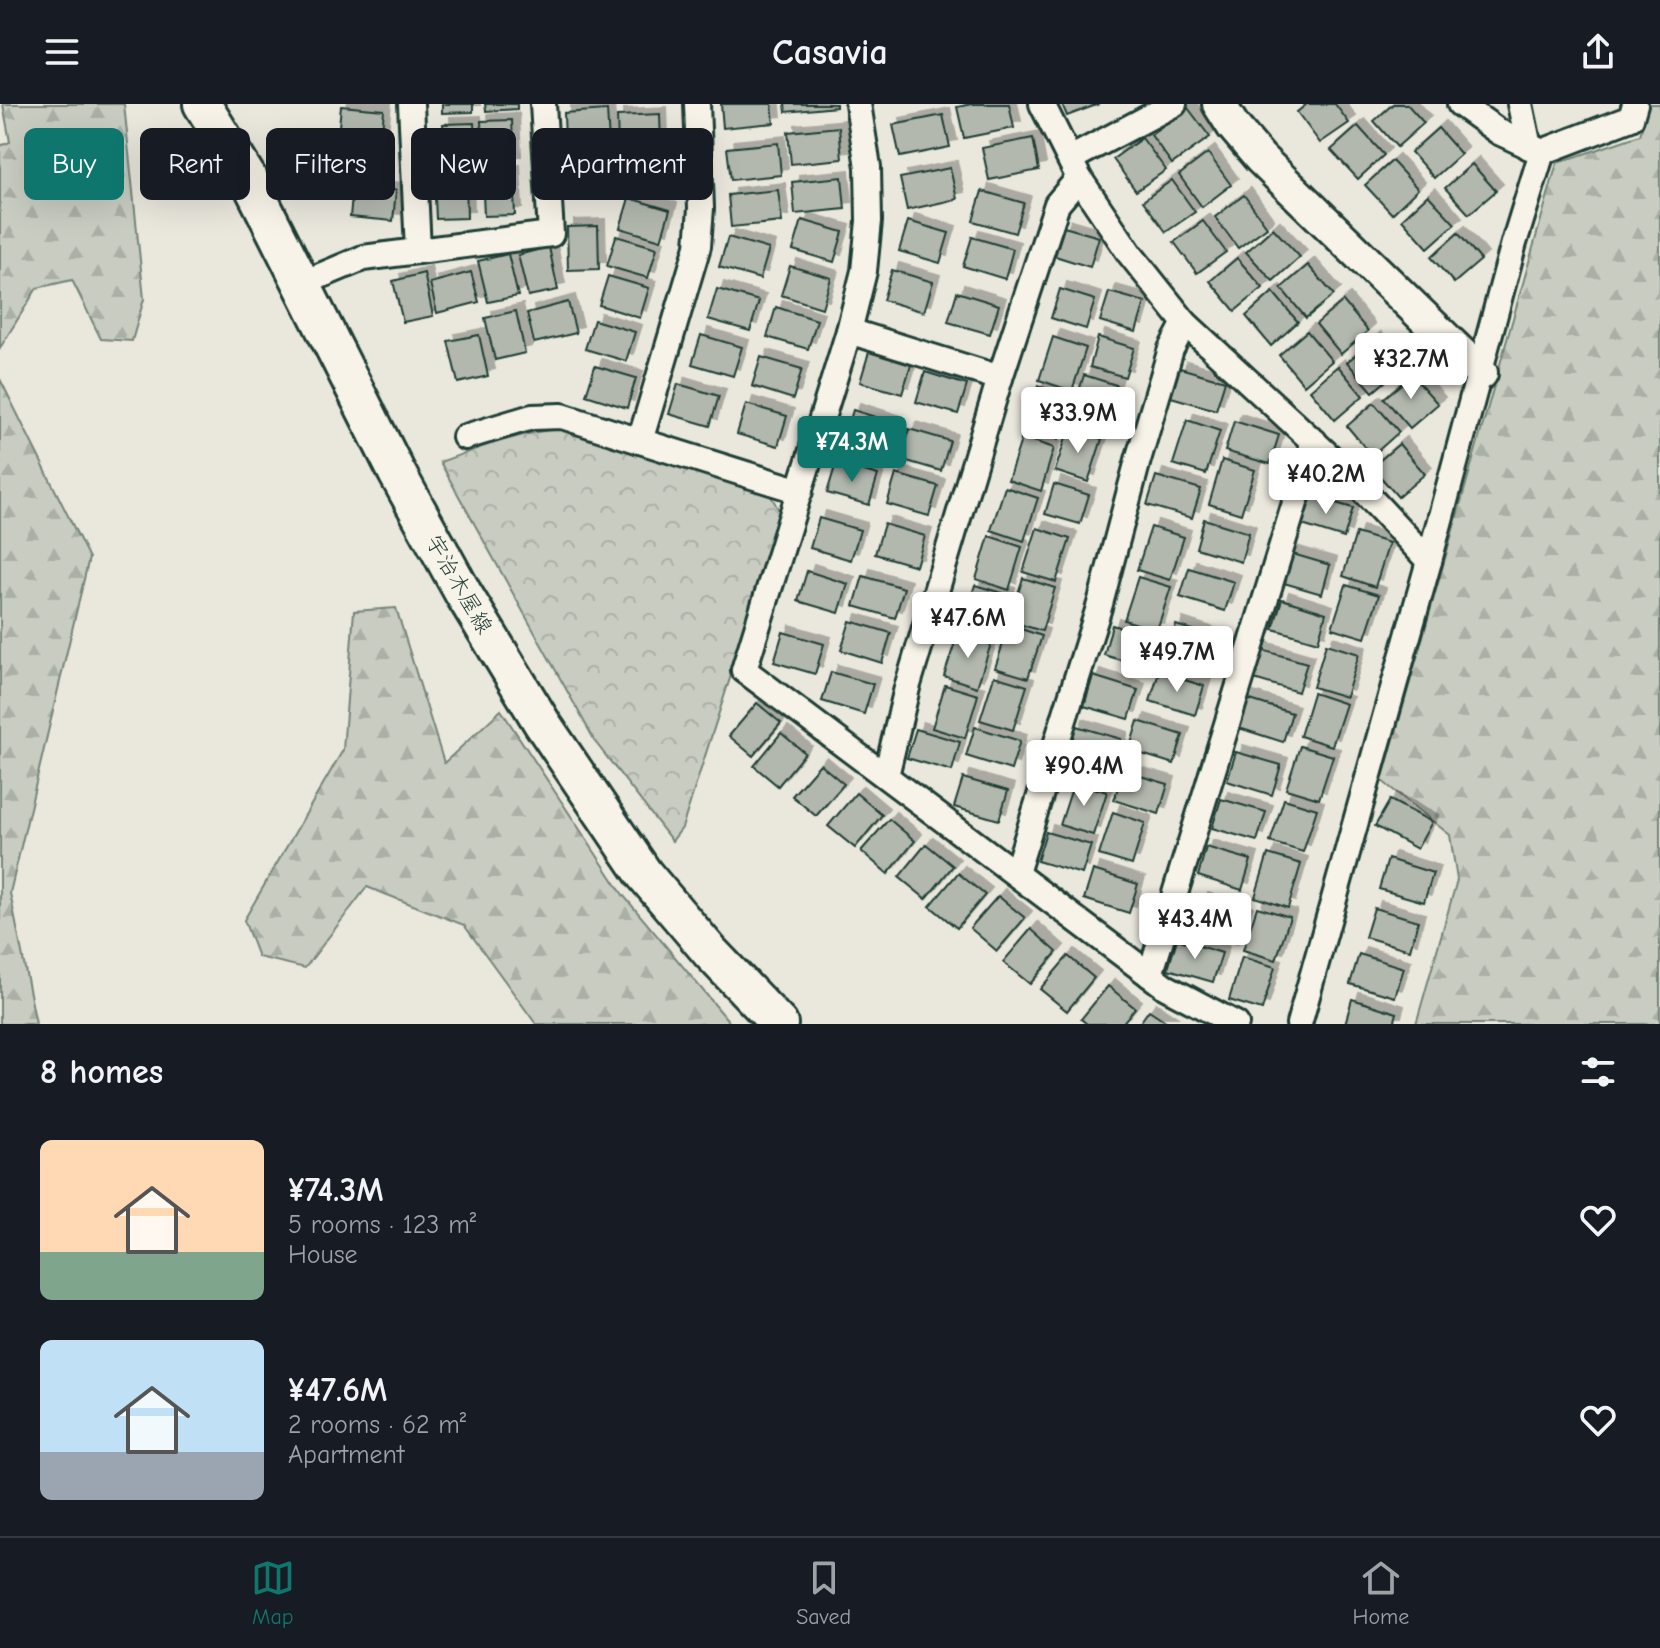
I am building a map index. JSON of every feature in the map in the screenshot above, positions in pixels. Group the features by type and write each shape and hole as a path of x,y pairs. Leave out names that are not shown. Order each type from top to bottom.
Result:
{"main road":[{"name":"宇治木屋線","path":"202,104 251,183 397,473 463,593 542,723 644,874 711,953 779,1024"}],"street":[{"path":"411,104 418,250"},
{"path":"301,284 363,258 551,234 543,104"},
{"path":"640,441 698,246 701,195 697,104"},
{"path":"858,104 868,167 869,221 864,271 849,331 744,670 1166,987 1236,1024"},
{"path":"1042,104 1074,168 1130,254 1185,323 1342,468 1429,561"},
{"path":"886,776 907,688 1000,378 1057,204 1074,168 1174,104"},
{"path":"1219,104 1260,158 1481,373"},
{"path":"1460,104 1499,132 1536,149 1631,118 1635,104"},
{"path":"1299,1024 1481,373 1514,243 1536,149 1520,104"},
{"path":"1016,873 1100,604 1171,349 1185,323"},
{"path":"849,331 1000,378"},
{"path":"465,437 532,417 562,416 800,491"},
{"path":"1150,975 1314,441"}],"green space":[{"path":"3,104 124,104 144,299 132,341 101,339 72,280 37,288 0,348 0,146 10,142"},
{"path":"1649,104 1660,104 1660,1024 1416,1024 1457,880 1450,835 1382,781 1557,163 1640,135"},
{"path":"0,379 89,558 10,893 36,1024 0,1024"},
{"path":"565,428 770,494 782,516 682,828 672,841 596,743 440,462 517,437"},
{"path":"396,608 444,763 501,710 623,895 731,1024 536,1024 464,925 367,887 305,968 258,957 244,920 343,750 354,611"}],"building":[{"path":"442,104 473,104 473,112 442,113"},
{"path":"485,104 517,104 517,109 486,111"},
{"path":"721,104 772,104 774,123 723,128"},
{"path":"785,104 836,104 836,107 786,112"},
{"path":"1009,104 1014,128 964,138 957,107"},
{"path":"1062,104 1099,104 1067,116"},
{"path":"1307,104 1335,104 1349,123 1320,143 1297,112"},
{"path":"1393,104 1407,104 1424,123 1397,147 1374,121"},
{"path":"341,106 384,110 382,128 339,128"},
{"path":"1188,108 1210,137 1172,164 1151,135"},
{"path":"607,110 608,128 564,128 564,113"},
{"path":"660,114 660,128 617,128 617,116"},
{"path":"943,115 950,147 900,157 893,125"},
{"path":"512,120 512,128 481,128 481,121"},
{"path":"474,123 474,128 443,128 443,124"},
{"path":"1358,126 1384,155 1358,179 1331,150"},
{"path":"839,127 842,159 791,164 788,132"},
{"path":"1438,128 1461,154 1434,178 1411,152"},
{"path":"1033,138 1039,170 989,180 982,148"},
{"path":"1142,138 1166,170 1136,191 1113,159"},
{"path":"778,143 781,175 731,180 727,148"},
{"path":"1208,153 1231,185 1202,207 1179,175"},
{"path":"1392,161 1418,189 1392,214 1365,185"},
{"path":"1472,164 1496,191 1469,214 1445,188"},
{"path":"950,168 957,199 907,210 900,178"},
{"path":"842,177 845,209 795,214 792,182"},
{"path":"1172,180 1195,212 1166,232 1143,201"},
{"path":"396,190 393,221 350,217 352,200 395,200"},
{"path":"778,190 782,222 731,227 728,195"},
{"path":"982,191 1024,203 1015,233 973,221"},
{"path":"1244,195 1267,227 1238,248 1215,217"},
{"path":"1428,195 1455,224 1428,248 1402,219"},
{"path":"435,200 467,200 467,218 436,219"},
{"path":"483,200 514,200 515,215 484,216"},
{"path":"628,200 670,210 661,240 620,228"},
{"path":"802,220 843,232 834,262 793,250"},
{"path":"908,221 949,233 940,263 899,251"},
{"path":"1203,221 1226,252 1197,273 1174,242"},
{"path":"598,226 599,269 568,270 567,227"},
{"path":"1064,227 1099,237 1090,267 1055,256"},
{"path":"1273,228 1300,257 1273,281 1246,252"},
{"path":"1458,233 1481,260 1454,283 1431,257"},
{"path":"616,236 657,248 648,278 607,266"},
{"path":"728,237 769,249 760,279 719,267"},
{"path":"972,237 1013,249 1005,279 963,266"},
{"path":"549,247 558,290 528,296 518,255"},
{"path":"508,254 518,296 488,302 478,261"},
{"path":"1237,258 1263,288 1235,311 1210,281"},
{"path":"1308,265 1334,295 1306,318 1281,288"},
{"path":"790,266 831,278 822,308 781,295"},
{"path":"892,270 933,282 924,312 883,300"},
{"path":"471,272 479,302 437,313 430,283"},
{"path":"424,273 433,316 403,322 393,281"},
{"path":"608,276 649,288 640,318 599,305"},
{"path":"717,289 759,301 750,331 708,319"},
{"path":"1060,289 1095,300 1086,329 1051,318"},
{"path":"957,292 999,305 990,334 948,322"},
{"path":"1109,292 1145,302 1136,332 1100,321"},
{"path":"1273,292 1298,322 1271,346 1246,316"},
{"path":"1343,301 1368,331 1341,354 1316,324"},
{"path":"568,302 576,333 534,343 527,313"},
{"path":"776,307 817,320 808,349 767,337"},
{"path":"516,311 525,353 495,360 485,318"},
{"path":"594,320 635,332 626,361 585,349"},
{"path":"1307,331 1332,361 1304,385 1279,355"},
{"path":"479,335 488,376 458,383 448,341"},
{"path":"701,335 742,347 733,376 692,364"},
{"path":"1053,337 1086,348 1072,391 1039,380"},
{"path":"1098,337 1134,348 1125,377 1090,367"},
{"path":"1374,339 1400,369 1373,392 1347,362"},
{"path":"869,352 911,365 902,394 860,382"},
{"path":"761,357 802,369 793,399 752,386"},
{"path":"595,366 636,378 627,408 586,395"},
{"path":"1338,366 1363,396 1335,420 1310,390"},
{"path":"1180,368 1225,381 1216,410 1171,397"},
{"path":"925,372 967,385 958,414 916,402"},
{"path":"1084,375 1116,385 1103,429 1070,419"},
{"path":"1412,375 1438,404 1410,428 1384,398"},
{"path":"678,384 719,396 710,426 669,414"},
{"path":"1038,386 1071,396 1058,439 1025,430"},
{"path":"1374,403 1399,432 1372,456 1347,426"},
{"path":"746,404 787,416 778,446 737,434"},
{"path":"853,410 894,423 885,453 844,440"},
{"path":"1187,420 1220,431 1206,474 1173,464"},
{"path":"1234,421 1279,435 1270,464 1225,451"},
{"path":"1069,428 1102,439 1088,482 1055,471"},
{"path":"909,429 950,441 941,471 900,459"},
{"path":"1022,437 1054,448 1041,491 1008,480"},
{"path":"1399,444 1425,474 1398,497 1372,467"},
{"path":"1222,460 1255,470 1241,514 1209,504"},
{"path":"836,463 878,475 869,505 827,493"},
{"path":"896,474 938,486 929,516 887,504"},
{"path":"1156,476 1201,489 1192,518 1147,505"},
{"path":"1054,484 1089,495 1080,524 1045,514"},
{"path":"1005,487 1038,498 1024,541 991,530"},
{"path":"1308,495 1353,508 1344,538 1299,524"},
{"path":"819,518 860,530 851,560 810,548"},
{"path":"1204,519 1249,533 1241,562 1196,548"},
{"path":"884,524 925,536 916,566 875,554"},
{"path":"1151,527 1184,537 1170,580 1137,570"},
{"path":"1037,528 1070,539 1056,582 1023,572"},
{"path":"1356,533 1389,543 1375,587 1343,576"},
{"path":"989,536 1022,547 1009,590 976,579"},
{"path":"1286,552 1330,565 1322,594 1277,581"},
{"path":"1189,568 1234,582 1225,611 1180,597"},
{"path":"807,571 848,584 839,613 798,601"},
{"path":"863,576 904,588 895,618 854,606"},
{"path":"1138,577 1171,587 1157,630 1124,620"},
{"path":"1023,578 1055,588 1042,631 1009,621"},
{"path":"975,585 1008,595 994,638 961,628"},
{"path":"1346,585 1379,595 1365,638 1332,628"},
{"path":"1282,599 1326,613 1318,642 1273,629"},
{"path":"850,621 891,633 882,663 841,650"},
{"path":"1009,625 1042,636 1028,678 995,668"},
{"path":"1112,625 1157,639 1148,668 1104,655"},
{"path":"1176,625 1220,639 1212,668 1167,655"},
{"path":"783,632 824,644 815,674 774,662"},
{"path":"958,633 991,644 977,687 944,676"},
{"path":"1326,644 1359,654 1346,697 1313,687"},
{"path":"1262,650 1307,663 1298,692 1254,679"},
{"path":"831,672 873,684 864,714 822,701"},
{"path":"1159,672 1204,686 1195,715 1150,701"},
{"path":"994,676 1027,686 1013,730 980,720"},
{"path":"1093,676 1138,690 1129,719 1084,706"},
{"path":"945,685 978,695 965,738 932,728"},
{"path":"1313,693 1346,704 1332,746 1300,736"},
{"path":"1247,699 1292,713 1283,742 1239,728"},
{"path":"757,703 781,723 753,756 729,736"},
{"path":"1138,721 1183,735 1174,764 1129,750"},
{"path":"1076,726 1121,739 1112,769 1067,755"},
{"path":"975,727 1020,741 1011,770 966,756"},
{"path":"916,729 960,742 952,771 907,758"},
{"path":"781,733 805,753 778,786 754,766"},
{"path":"1300,746 1333,756 1319,799 1286,789"},
{"path":"1236,752 1281,765 1272,795 1227,781"},
{"path":"820,764 844,784 816,816 792,796"},
{"path":"1123,771 1168,784 1159,814 1114,800"},
{"path":"963,778 1008,791 999,820 954,807"},
{"path":"1074,782 1107,792 1093,835 1060,825"},
{"path":"856,793 882,815 855,848 828,826"},
{"path":"1221,799 1266,812 1257,841 1212,828"},
{"path":"1284,799 1317,809 1303,852 1270,842"},
{"path":"1390,800 1432,822 1417,849 1375,826"},
{"path":"1113,812 1145,823 1132,865 1099,855"},
{"path":"889,819 915,841 888,874 861,851"},
{"path":"1046,832 1091,845 1082,874 1037,861"},
{"path":"926,844 953,866 926,899 899,877"},
{"path":"1206,847 1251,860 1242,890 1198,876"},
{"path":"1268,854 1301,864 1288,908 1255,897"},
{"path":"1388,859 1433,873 1424,902 1379,889"},
{"path":"1093,870 1138,884 1129,913 1084,899"},
{"path":"958,873 985,895 957,928 930,906"},
{"path":"998,896 1025,918 997,951 970,928"},
{"path":"1201,900 1246,914 1237,943 1192,929"},
{"path":"1257,907 1290,917 1276,960 1243,950"},
{"path":"1374,908 1418,921 1410,950 1365,937"},
{"path":"1031,929 1057,952 1030,984 1003,962"},
{"path":"1177,939 1222,953 1213,982 1168,969"},
{"path":"1359,954 1404,968 1395,997 1350,984"},
{"path":"1068,956 1094,978 1067,1011 1040,989"},
{"path":"1242,957 1275,967 1262,1010 1229,1000"},
{"path":"1108,986 1135,1008 1122,1024 1087,1024 1081,1019"},
{"path":"1352,999 1397,1013 1394,1024 1345,1024"},
{"path":"1149,1010 1170,1024 1139,1024"}]}
